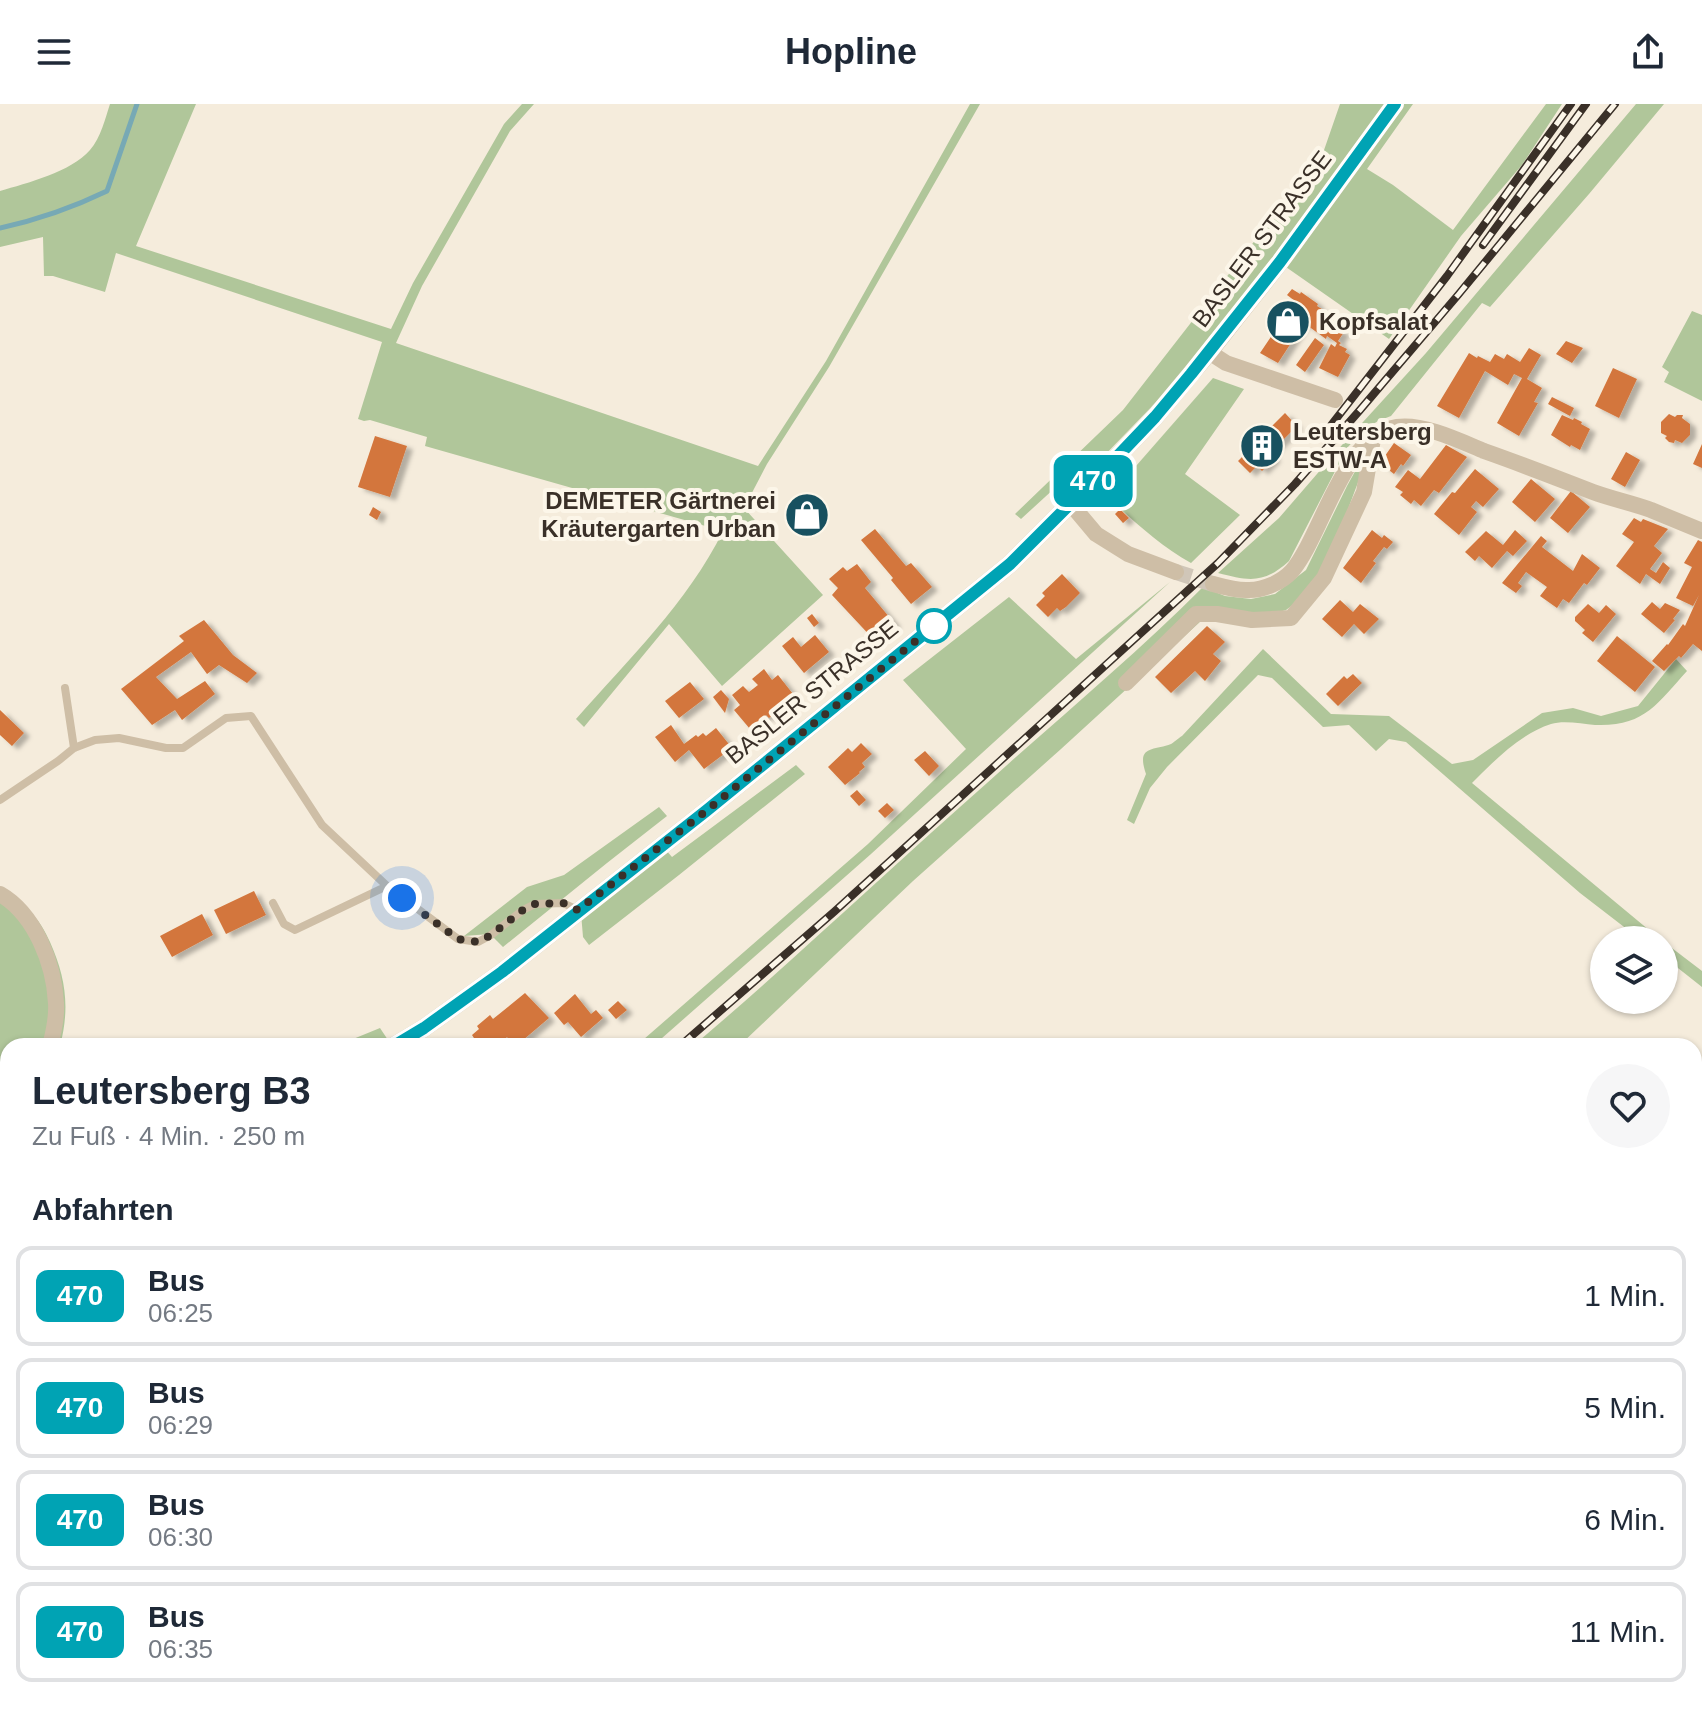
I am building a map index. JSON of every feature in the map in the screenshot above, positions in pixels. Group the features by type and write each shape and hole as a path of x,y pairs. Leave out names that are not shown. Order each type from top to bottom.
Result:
{"street":[{"name":"BASLER STRASSE","path":"407,1038 502,972 999,574 1155,417 1280,262 1395,104"},
{"path":"1209,352 1226,363 1335,400"},
{"path":"1213,584 1246,591 1280,581 1291,572 1346,471 1365,444 1389,429 1401,426 1424,429 1702,531"},
{"path":"1126,683 1196,614 1252,620 1291,618 1324,578 1364,492 1373,439"},
{"path":"1070,503 1096,534 1128,554 1176,572"},
{"path":"0,894 22,914 34,931 50,967 56,1002 52,1038"}],"lane":[{"path":"65,688 74,748"},
{"path":"0,800 74,748 95,740 119,738 166,748 183,748 226,718 251,716 322,825 387,886 458,939 478,942 535,904 563,903 578,910"},
{"path":"273,903 284,924 295,930 387,886"}],"green space":[{"path":"110,104 196,104 136,246 391,329 413,283 504,124 522,104 534,104 510,131 422,286 396,343 758,466 826,361 970,104 980,104 744,508 823,595 722,686 669,624 584,727 576,719 675,606 723,531 425,446 427,437 358,419 382,342 116,253 105,292 44,276 43,237 0,247 0,191 48,176 82,158 97,139"},
{"path":"1340,104 1413,104 1367,169 1453,230 1546,104 1562,104 1522,165 1461,236 1389,339 1273,258 1162,396 1100,460 1092,454 1021,519 1015,514 1123,410 1323,153"},
{"path":"1636,104 1664,104 1490,307 1482,303 1391,416 1364,430 1347,448 1289,561 1272,574 1256,579 1218,573 1279,518 1426,353"},
{"path":"1692,311 1702,315 1702,401 1664,382 1669,372 1662,367"},
{"path":"1213,378 1244,389 1185,474 1240,515 1191,563 1158,541 1108,498"},
{"path":"1362,463 1363,469 1326,568 1298,601 1286,610 1272,614 1213,610 913,881 747,1038 702,1038 1203,587 1225,596 1251,599 1275,594 1306,570"},
{"path":"1170,582 871,854 662,1038 645,1038 868,844 966,749 903,680 1009,597 1076,659"},
{"path":"1263,649 1331,714 1389,716 1452,764 1473,760 1542,713 1573,708 1601,716 1638,706 1676,659 1687,671 1658,703 1638,717 1612,725 1562,722 1540,728 1508,749 1472,783 1644,926 1623,926 1580,893 1406,742 1389,739 1376,751 1349,725 1323,727 1272,678 1258,675 1167,767 1150,788 1134,824 1127,820 1146,774 1143,765 1145,754 1182,736"},
{"path":"796,765 805,774 589,945 583,937 581,913 665,849 672,857"},
{"path":"659,807 667,816 503,947 490,934 464,936 527,887 564,875"},
{"path":"0,887 36,918 50,942 65,993 65,1019 62,1038 0,1038"},
{"path":"1678,953 1702,971 1702,987 1678,968"},
{"path":"380,1028 387,1038 356,1038"}],"building":[{"path":"1292,289 1301,292 1339,320 1334,327 1344,332 1339,345 1347,349 1345,352 1350,355 1338,377 1319,368 1331,344 1335,347 1337,343 1304,323 1278,363 1260,353 1295,301 1287,295"},
{"path":"1315,338 1324,345 1305,372 1296,365"},
{"path":"1566,341 1583,348 1572,363 1556,354"},
{"path":"1529,348 1541,355 1527,379 1542,388 1534,402 1538,403 1519,436 1497,423 1522,378 1514,374 1508,385 1485,371 1459,418 1437,406 1469,353 1490,362 1495,354 1504,359 1507,354 1520,362"},
{"path":"1613,368 1637,379 1619,418 1595,406"},
{"path":"1552,397 1574,408 1570,416 1548,404"},
{"name":"Leutersberg ESTW-A","path":"1285,413 1297,426 1270,453 1275,458 1262,471 1257,466 1250,473 1238,461 1245,454 1243,452"},
{"path":"1669,414 1675,417 1683,415 1682,418 1690,424 1690,435 1682,443 1675,440 1674,443 1669,442 1665,438 1667,436 1661,433 1661,422"},
{"path":"1562,415 1582,422 1590,429 1580,450 1551,435"},
{"path":"375,436 407,446 390,497 358,487"},
{"path":"1394,443 1411,455 1394,474 1380,463"},
{"path":"1702,444 1702,468 1693,464"},
{"path":"1446,445 1467,457 1439,493 1434,490 1421,506 1414,500 1411,504 1395,487 1408,470 1420,479"},
{"path":"1626,452 1640,460 1625,487 1611,479"},
{"path":"1475,469 1499,489 1483,507 1476,501 1471,507 1477,512 1459,535 1434,514"},
{"path":"1531,479 1555,499 1535,522 1512,502"},
{"path":"1571,491 1590,507 1568,533 1550,518"},
{"path":"373,507 381,512 377,520 369,515"},
{"path":"806,507 814,515 805,524 797,517"},
{"path":"1120,509 1129,518 1123,523 1115,514"},
{"path":"1634,518 1668,529 1654,546 1662,553 1650,569 1656,573 1663,562 1670,568 1660,584 1646,574 1640,584 1616,566 1634,542 1622,534"},
{"path":"875,529 906,566 911,563 932,587 911,604 861,540"},
{"path":"1372,530 1393,542 1387,549 1384,547 1373,561 1376,563 1361,583 1343,568"},
{"path":"1515,530 1527,541 1513,556 1507,551 1492,568 1479,556 1475,561 1465,552 1486,531 1503,545"},
{"path":"1541,536 1547,541 1542,547 1573,571 1582,554 1600,568 1569,603 1563,599 1557,608 1540,596 1547,587 1526,572 1518,583 1522,586 1516,593 1502,583"},
{"path":"1698,540 1702,542 1702,651 1693,644 1664,671 1652,661 1683,624 1685,626 1699,595 1693,606 1676,598 1692,567 1684,563"},
{"path":"857,564 871,582 865,588 895,624 875,641 832,595 838,588 829,579 843,567 847,571"},
{"path":"1062,574 1080,593 1066,607 1060,611 1057,608 1048,617 1036,605 1045,596 1042,593"},
{"path":"1340,600 1353,612 1360,604 1379,619 1364,634 1354,624 1342,637 1322,619"},
{"path":"1652,602 1660,609 1665,603 1680,610 1664,633 1641,614"},
{"path":"1588,604 1599,613 1606,605 1616,614 1593,642 1582,633 1585,630 1575,621 1575,617"},
{"path":"812,614 819,623 814,627 807,618"},
{"path":"204,620 233,655 257,673 247,683 219,665 207,674 191,652 156,677 177,699 205,681 215,694 182,720 175,710 152,725 121,689 184,641 179,636"},
{"path":"1207,626 1225,642 1213,654 1221,661 1205,681 1195,671 1171,693 1155,677"},
{"path":"815,635 829,652 804,673 782,646 793,637 801,647"},
{"path":"1617,636 1655,667 1635,692 1597,661"},
{"path":"764,669 772,680 778,675 793,694 776,706 779,710 769,718 766,715 750,729 734,710 740,705 732,695 743,686 749,692 758,685 752,679"},
{"path":"1353,674 1362,683 1338,706 1326,694 1344,676 1347,679"},
{"path":"690,682 704,699 679,718 665,701"},
{"path":"721,690 729,699 725,713 713,697"},
{"path":"0,710 24,733 12,746 0,735"},
{"path":"671,725 684,744 696,735 698,737 703,733 706,736 716,728 732,748 704,769 689,750 675,762 655,737"},
{"path":"861,743 872,754 862,763 865,767 860,773 845,785 828,767 848,748 852,752"},
{"path":"925,751 939,766 929,776 914,760"},
{"path":"857,790 866,800 859,806 850,796"},
{"path":"887,803 894,810 885,818 878,811"},
{"path":"254,891 266,915 226,934 214,910"},
{"path":"202,914 213,935 172,957 160,936"},
{"path":"525,993 549,1018 525,1038 474,1038 472,1035 479,1029 477,1026 490,1015 493,1019"},
{"path":"575,994 591,1014 596,1010 603,1018 581,1037 568,1022 564,1025 554,1013"},
{"path":"618,1001 627,1010 616,1019 608,1010"}],"waterway":[{"path":"0,228 55,212 107,191 137,104"}],"tunnel":[{"path":"1176,572 1213,584"}],"railway":[{"path":"1322,437 1447,276 1571,104"},
{"path":"1483,245 1586,104"},
{"path":"689,1038 835,911 1218,563 1295,484 1360,410 1615,104"}],"bus line":[{"name":"470","path":"407,1038 502,972 1010,564 1116,458 1191,374 1280,262 1395,104"}],"place":[{"name":"Kopfsalat","path":"1288,322"},
{"name":"Leutersberg ESTW-A","path":"1262,446"},
{"name":"DEMETER Gärtnerei Kräutergarten Urban","path":"807,515"}],"route":[{"path":"402,898 458,939 478,942 535,904 563,903 578,910 706,811 934,626"}]}
